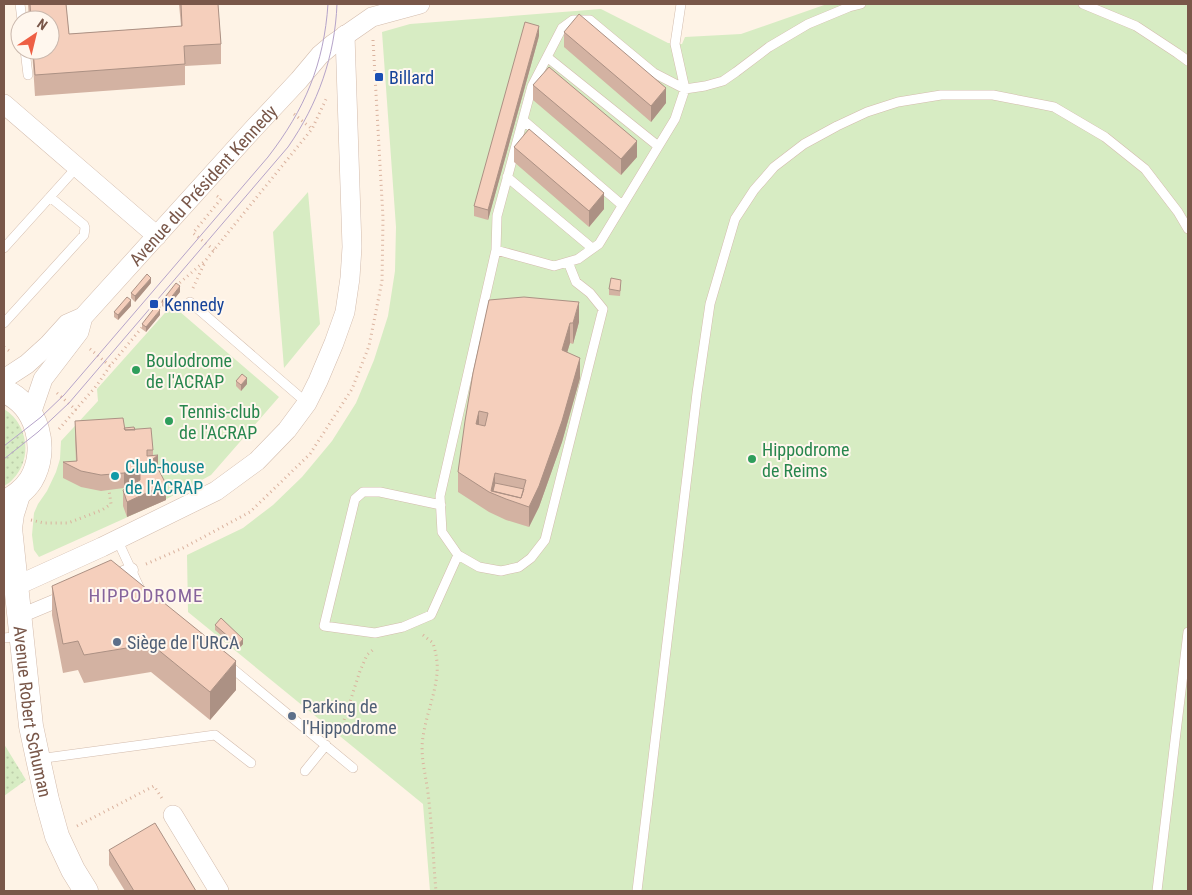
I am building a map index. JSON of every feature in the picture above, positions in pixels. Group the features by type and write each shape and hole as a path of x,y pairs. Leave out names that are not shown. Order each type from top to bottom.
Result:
{"street":[{"name":"Avenue du Président Kennedy","path":"31,414 44,380 76,337 83,317 320,55 346,35 372,10 420,4"},
{"path":"16,586 216,491 257,461 287,430 307,403 340,328 345,312 350,278 352,247 346,35"},
{"path":"4,104 157,236"},
{"path":"4,380 27,364 67,324 83,317"},
{"path":"4,391 20,402 31,414 38,432 40,444 38,463 30,481 11,499"},
{"name":"Avenue Robert Schuman","path":"11,499 12,514 7,525 16,586 15,630 31,726 57,836 73,870 86,891"},
{"path":"95,585 131,570"},
{"path":"15,630 77,592"},
{"path":"173,815 219,891"}],"lane":[{"path":"496,250 554,266 578,259 599,244 675,119 685,88 675,44 681,4"},
{"path":"568,262 576,282 590,293 603,309 544,540 531,558 519,567 501,571 479,567 458,555 442,532 440,496 496,250 497,216 507,177 532,86 562,28 573,20 590,20 654,73 685,88 705,86 723,81 768,47 808,24 861,4"},
{"path":"1083,4 1136,26 1188,61"},
{"path":"547,57 658,146"},
{"path":"26,60 28,75"},
{"path":"637,891 697,393 710,304 735,219 754,190 774,167 804,144 867,112 898,102 941,94 993,95 1054,107 1105,137 1145,169 1178,212 1188,229"},
{"path":"522,120 622,205"},
{"path":"4,248 77,167"},
{"path":"507,177 592,248"},
{"path":"4,323 84,235 84,225 50,197"},
{"path":"190,302 307,403"},
{"path":"441,505 380,492 362,492 355,499 324,626 375,633 403,628 431,615 458,555"},
{"path":"116,539 144,596"},
{"path":"1157,891 1188,632"},
{"path":"220,658 353,768"},
{"path":"38,758 215,735 251,764"},
{"path":"305,771 326,745"}],"path":[{"path":"174,290 180,282 205,261 312,130 328,94"},
{"path":"193,196 205,206 215,194 221,200 193,233 214,250"},
{"path":"190,302 192,289 205,261"},
{"path":"154,312 167,297"},
{"path":"40,444 57,431 97,385 110,366 148,320"},
{"path":"76,337 110,366"},
{"path":"7,525 28,520 44,523 68,523 102,510 111,504 109,490"},
{"path":"418,634 424,635 433,643 436,655 437,672 435,687 425,725 422,746 423,766 428,792 436,891"},
{"path":"326,745 345,727 344,720 367,655 374,648 381,645"},
{"path":"57,836 154,786 173,815"}],"green space":[{"name":"Hippodrome de Reims","path":"827,4 1188,4 1188,891 430,891 423,804 188,612 187,555 243,528 273,505 302,477 332,441 356,403 374,360 388,316 395,271 396,227 382,32 410,24 601,9 668,43 682,44 685,37 741,34"},
{"path":"308,192 320,324 284,368 273,232"},
{"name":"Tennis-club de l'ACRAP","path":"172,305 279,397 211,475 161,502 39,557 34,550 32,535 34,513 56,472 60,459 61,441 98,401 97,389"},
{"path":"4,409 12,415 23,432 25,452 19,471 4,486"},
{"path":"4,744 26,780 4,796"}],"building":[{"path":"30,4 66,4 69,34 182,26 181,4 218,4 221,44 184,46 185,64 35,75 34,60 60,60 60,10 30,10"},
{"path":"579,14 666,88 651,106 564,32"},
{"path":"525,22 539,26 488,210 474,206"},
{"path":"549,67 637,141 621,159 533,85"},
{"path":"529,129 604,193 589,211 514,147"},
{"path":"147,274 151,278 135,296 131,293"},
{"path":"611,278 621,280 620,291 609,289"},
{"path":"176,283 180,286 166,304 162,301"},
{"path":"127,297 131,300 118,315 114,312"},
{"path":"524,297 579,302 562,350 580,358 562,421 539,486 529,507 489,492 458,472 473,373 489,300","holes":["479,411 488,413 485,426 476,424","495,473 526,480 521,498 491,491"]},
{"path":"156,306 160,310 146,327 142,324"},
{"path":"242,374 247,378 241,385 236,381"},
{"name":"Club-house de l'ACRAP","path":"123,418 125,430 151,428 153,450 147,450 147,456 158,455 153,459 166,484 127,502 123,490 140,480 140,467 124,473 101,475 81,471 63,462 77,461 75,421"},
{"path":"134,427 135,430 125,430 124,428"},
{"path":"495,483 524,489 521,498 493,491"},
{"path":"111,560 236,661 210,692 151,644 84,655 78,641 63,644 52,586"},
{"path":"221,618 243,639 238,645 215,625"},
{"path":"155,823 196,891 134,891 109,850"}],"tram line":[{"path":"4,446 41,417 64,395 268,157 292,121 310,85 322,46 328,4"},
{"path":"4,459 38,432 69,403 288,147 308,114 323,79 333,42 337,4"}],"place":[{"name":"Billard","path":"379,77"},
{"name":"Kennedy","path":"154,304"},
{"name":"Boulodrome de l'ACRAP","path":"136,370"},
{"name":"Tennis-club de l'ACRAP","path":"169,421"},
{"name":"Hippodrome de Reims","path":"752,459"},
{"name":"Club-house de l'ACRAP","path":"115,476"},
{"name":"Siège de l'URCA","path":"117,642"},
{"name":"Parking de l'Hippodrome","path":"292,716"}],"district":[{"name":"HIPPODROME","path":"146,595"}]}
